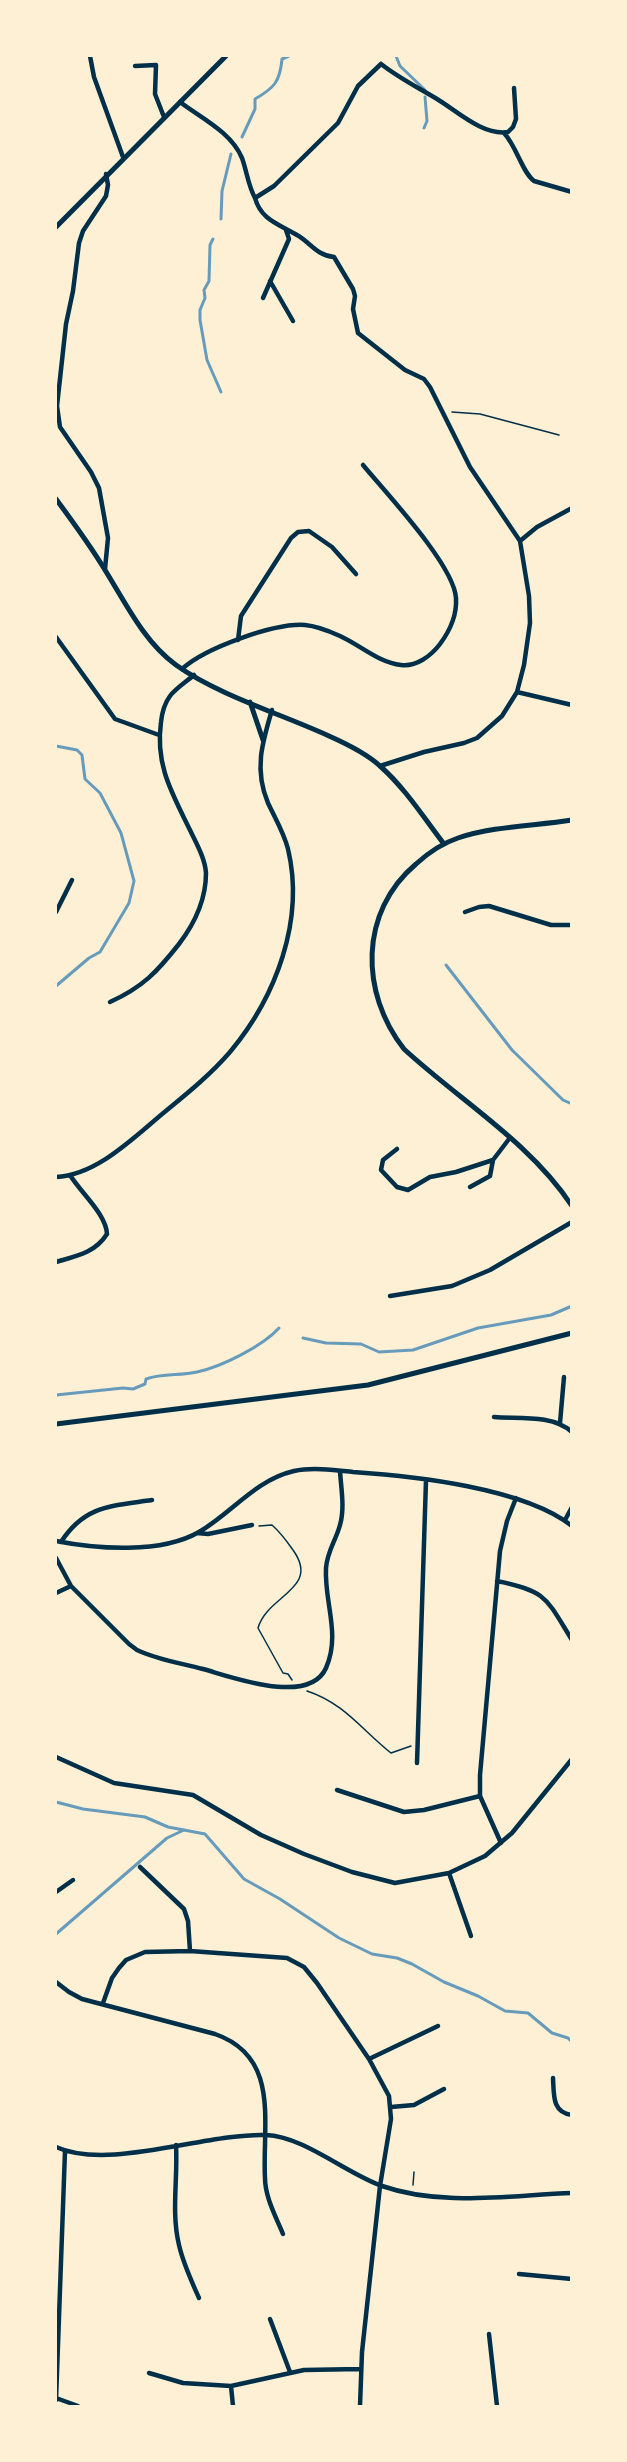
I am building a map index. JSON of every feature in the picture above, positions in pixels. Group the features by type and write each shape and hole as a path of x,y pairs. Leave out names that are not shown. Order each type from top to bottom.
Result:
{"street":[{"path":"90,56 97,85 123,157"},
{"path":"56,227 106,174 226,56"},
{"path":"255,198 274,186 338,123 358,86 381,64 383,57"},
{"path":"381,64 405,82 475,123 504,133 518,151 529,177 534,181 572,192"},
{"path":"135,66 156,65 155,94 164,117"},
{"path":"504,133 515,124 514,88"},
{"path":"180,102 233,142 242,158 248,183 263,214 286,230 298,235 323,255 334,257 353,289 353,309 358,333 405,370 424,379 470,467 520,541 529,596 530,623 517,692 502,716 477,738 380,766"},
{"path":"105,569 108,538 99,488 91,472 60,427 57,406 66,324 79,243 83,231 106,196 108,185 106,174"},
{"path":"263,298 289,239 286,230"},
{"path":"270,281 293,321"},
{"path":"182,669 201,657 238,640 275,628 306,626 326,630 381,659 402,666 422,660 440,644 455,614 456,598 449,575 363,465"},
{"path":"56,499 145,632 166,657 194,675 339,741 380,766 412,801 444,844"},
{"path":"520,541 556,515 572,508"},
{"path":"238,640 241,616 291,538 298,532 309,531 332,547 356,574"},
{"path":"56,637 114,719 159,735"},
{"path":"110,1002 145,983 161,967 195,922 201,907 206,871 201,852 164,773 160,758 159,735 165,705 169,697 194,675"},
{"path":"517,692 572,705"},
{"path":"250,702 263,740"},
{"path":"56,1177 70,1175 95,1165 116,1151 213,1070 249,1024 278,971 288,937 292,885 288,847 261,780 260,758 272,710"},
{"path":"572,820 486,832 458,838 444,844 410,869 389,895 381,910 372,942 375,991 384,1018 404,1049 509,1138 545,1173 572,1206"},
{"path":"56,912 72,880"},
{"path":"465,912 489,906 551,925 572,925"},
{"path":"470,1187 490,1176 493,1160 509,1138"},
{"path":"398,1149 383,1160 381,1170 397,1187 408,1190 430,1177 456,1172 493,1160"},
{"path":"56,1262 81,1255 95,1248 107,1234 106,1225 101,1216 70,1175"},
{"path":"390,1296 452,1286 490,1270 572,1222"},
{"path":"56,1424 368,1385 572,1333"},
{"path":"560,1423 564,1377"},
{"path":"494,1417 560,1423 572,1432"},
{"path":"58,1542 86,1546 158,1545 197,1533 267,1480 295,1470 340,1471 426,1480 489,1491 516,1498 565,1520 572,1526"},
{"path":"56,1558 71,1586 129,1644 146,1654 248,1683 305,1686 322,1674 332,1649 332,1615 326,1572 329,1550 340,1527 342,1514 340,1471"},
{"path":"417,1764 426,1480"},
{"path":"501,1843 480,1796 500,1551 507,1521 516,1498"},
{"path":"58,1542 78,1520 94,1511 106,1506 152,1500"},
{"path":"565,1520 572,1508"},
{"path":"197,1533 208,1534 252,1526"},
{"path":"497,1581 531,1588 543,1596 572,1640"},
{"path":"56,1593 71,1586"},
{"path":"56,1756 114,1783 193,1795 261,1835 352,1872 395,1883 450,1873 484,1856 521,1823 572,1759"},
{"path":"337,1790 404,1812 424,1810 480,1796"},
{"path":"140,1867 184,1909 188,1921 190,1951"},
{"path":"450,1873 471,1936"},
{"path":"56,1892 73,1880"},
{"path":"103,2003 112,1978 126,1960 145,1952 190,1951 287,1958 297,1962 317,1983 369,2059 385,2086 391,2107 360,2369 360,2406"},
{"path":"56,1982 82,1999 215,2034 243,2051 253,2063 260,2077 266,2111 265,2180 272,2208 283,2234"},
{"path":"369,2059 438,2026"},
{"path":"553,2078 555,2106 561,2113 572,2115"},
{"path":"391,2107 414,2105 444,2089"},
{"path":"56,2147 82,2156 117,2154 266,2135 308,2149 380,2186 412,2195 467,2198 572,2193"},
{"path":"176,2145 178,2171 175,2212 178,2243 182,2260 199,2298"},
{"path":"65,2151 56,2399 78,2406"},
{"path":"519,2274 572,2279"},
{"path":"270,2319 290,2372"},
{"path":"489,2334 497,2406"},
{"path":"149,2373 183,2383 231,2386 290,2372 360,2369"},
{"path":"231,2386 233,2406"}],"path":[{"path":"442,411 480,414 559,435"},
{"path":"252,1526 272,1525 280,1532 301,1562 302,1574 293,1587 261,1616 258,1628 283,1673 288,1674 296,1687 321,1695 350,1713 360,1726 391,1753 417,1743"},
{"path":"412,2195 414,2172"}],"waterway":[{"path":"242,137 255,109 255,99 275,84 280,73 282,59 289,56"},
{"path":"396,56 400,66 425,90"},
{"path":"424,128 427,121 425,97"},
{"path":"221,219 222,191 231,154"},
{"path":"213,239 210,245 209,281 204,290 205,298 200,310 200,320 207,360 221,392"},
{"path":"56,746 77,750 82,755 85,779 100,793 121,833 134,881 129,903 100,952 89,958 56,986"},
{"path":"446,965 512,1050 563,1100 572,1104"},
{"path":"303,1338 326,1343 361,1344 379,1352 413,1350 478,1328 551,1315 572,1306"},
{"path":"56,1395 133,1389 145,1384 146,1379 152,1377 207,1369 252,1349 279,1328"},
{"path":"56,1802 83,1809 145,1817 168,1827 205,1834 244,1879 280,1899 339,1938 372,1954 397,1958 412,1964 505,2011 528,2013 552,2033 568,2038 572,2042"},
{"path":"56,1934 167,1838 184,1830"}]}
